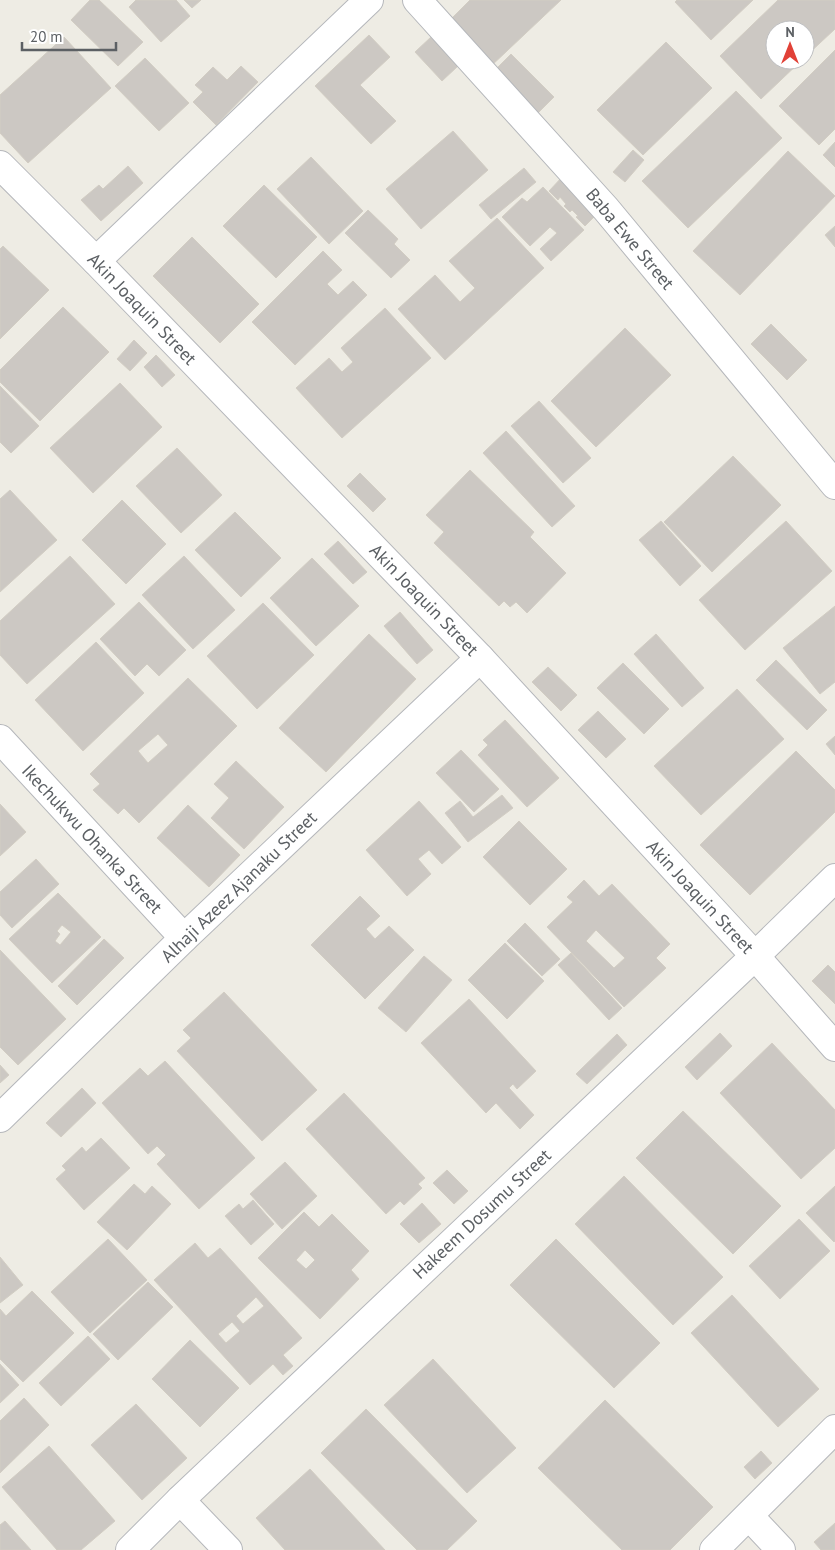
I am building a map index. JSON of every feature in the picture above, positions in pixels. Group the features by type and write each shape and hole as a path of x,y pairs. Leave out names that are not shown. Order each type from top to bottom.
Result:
{"street":[{"path":"96,261 369,0"},
{"name":"Baba Ewe Street","path":"417,0 606,210 835,485"},
{"name":"Akin Joaquin Street","path":"0,166 96,261 480,658 755,956 835,1047"},
{"name":"Alhaji Azeez Ajanaku Street","path":"0,1118 184,938 480,658"},
{"name":"Ikechukwu Ohanka Street","path":"0,740 184,938"},
{"name":"Hakeem Dosumu Street","path":"130,1550 180,1500 835,878"},
{"path":"714,1550 835,1429"},
{"path":"180,1500 228,1550"},
{"path":"748,1516 781,1550"}],"building":[{"path":"90,0 99,0 143,42 118,66 71,20"},
{"path":"136,0 176,0 190,16 161,42 129,7"},
{"path":"184,0 201,0 192,8"},
{"path":"470,0 561,0 490,67 447,23"},
{"path":"677,0 753,0 711,40 675,2"},
{"path":"778,0 835,0 835,29 815,48 815,20 765,20 765,70 791,70 761,99 720,56"},
{"path":"369,35 390,57 360,85 396,121 371,144 315,86"},
{"path":"64,37 111,88 28,163 0,133 0,95"},
{"path":"431,37 458,66 442,81 415,52"},
{"path":"666,42 712,88 643,155 597,110"},
{"path":"835,50 835,129 819,145 779,106"},
{"path":"511,54 554,97 538,113 495,70"},
{"path":"145,58 189,103 159,131 115,86"},
{"path":"241,66 258,82 216,125 193,102 203,92 195,85 213,67 227,80"},
{"path":"736,91 782,138 688,228 642,181"},
{"path":"453,131 488,170 421,229 386,189"},
{"path":"835,142 835,167 823,155"},
{"path":"633,150 644,160 625,182 613,172"},
{"path":"788,151 835,196 740,295 693,251"},
{"path":"311,157 363,211 329,244 277,189"},
{"path":"128,166 143,183 101,221 81,200 99,185 103,189"},
{"path":"524,168 536,182 491,219 479,205"},
{"path":"564,175 601,210 585,226 572,210 570,212 564,206 566,204 560,197 558,200 549,191"},
{"path":"264,185 317,237 276,278 223,226"},
{"path":"543,187 584,230 551,261 540,249 557,233 550,227 530,246 502,217 522,198 527,202"},
{"path":"368,210 398,239 394,244 410,260 391,278 345,233"},
{"path":"497,218 544,268 445,360 398,309 435,275 460,302 475,288 449,261"},
{"path":"835,226 835,247 825,235"},
{"path":"192,237 259,304 220,343 153,276"},
{"path":"3,246 49,290 0,339 0,249"},
{"path":"323,251 342,270 327,284 338,295 353,281 367,295 295,365 252,322"},
{"path":"63,307 109,352 40,421 0,382 0,370"},
{"path":"385,308 431,358 342,438 296,388 329,358 342,372 353,362 341,348"},
{"path":"771,324 807,360 787,380 751,344"},
{"path":"625,328 671,375 596,447 551,401"},
{"path":"134,340 147,353 130,371 117,359"},
{"path":"156,355 175,375 162,387 144,367"},
{"path":"120,383 162,427 93,493 50,448"},
{"path":"0,386 39,426 11,453 0,442"},
{"path":"539,401 591,458 563,483 511,426"},
{"path":"506,431 575,506 552,527 483,453"},
{"path":"177,448 222,495 181,533 136,486"},
{"path":"733,456 781,505 712,572 664,522"},
{"path":"470,470 534,532 530,537 566,573 527,613 516,602 510,607 504,601 499,606 434,543 444,532 426,515"},
{"path":"360,473 386,499 373,512 347,486"},
{"path":"10,490 57,540 0,592 0,499"},
{"path":"122,500 166,544 126,584 82,540"},
{"path":"235,512 281,558 241,597 195,550"},
{"path":"661,521 701,566 680,586 639,540"},
{"path":"786,521 832,571 745,650 699,600"},
{"path":"338,541 367,572 353,584 324,554"},
{"path":"70,556 115,604 27,684 0,655 0,621"},
{"path":"184,556 235,610 193,649 142,595"},
{"path":"312,558 359,606 316,646 270,598"},
{"path":"139,602 186,650 159,676 147,664 135,676 100,639"},
{"path":"263,603 314,655 257,709 207,656"},
{"path":"835,606 835,682 820,694 783,648"},
{"path":"400,612 433,650 417,664 384,626"},
{"path":"369,634 416,679 326,772 279,728"},
{"path":"656,634 704,688 682,707 634,654"},
{"path":"96,642 144,693 83,751 35,700"},
{"path":"776,660 827,710 807,730 756,680"},
{"path":"623,663 669,709 644,734 597,688"},
{"path":"548,667 577,695 561,711 532,682"},
{"path":"188,678 237,726 139,823 124,808 118,814 93,790 100,784 90,774","holes":["158,734 168,745 148,763 138,751"]},
{"path":"737,689 784,739 701,815 654,766"},
{"path":"598,711 626,739 606,758 578,730"},
{"path":"505,720 559,778 527,807 478,755 488,745 483,740"},
{"path":"835,736 835,755 826,744"},
{"path":"461,750 499,789 474,812 436,773"},
{"path":"796,751 835,790 835,812 750,895 700,845"},
{"path":"236,761 284,807 244,849 211,818 229,798 214,784"},
{"path":"502,795 513,808 468,842 445,813 460,801 473,817"},
{"path":"419,801 461,847 442,864 429,850 418,859 431,874 407,896 366,850"},
{"path":"0,804 26,832 0,856"},
{"path":"188,805 240,855 209,887 157,838"},
{"path":"519,821 567,869 530,905 483,857"},
{"path":"36,859 59,884 12,928 0,915 0,892"},
{"path":"584,880 599,896 612,884 670,944 656,958 666,968 624,1007 547,927 573,902 567,897","holes":["596,930 625,958 614,968 586,941"]},
{"path":"58,893 101,937 52,983 9,939","holes":["62,925 71,932 60,945 55,941 60,934 57,931"]},
{"path":"360,896 380,916 366,929 375,939 389,926 414,950 365,999 311,945"},
{"path":"525,923 560,959 542,976 507,941"},
{"path":"104,939 124,958 77,1005 58,986"},
{"path":"505,943 544,981 507,1019 468,980"},
{"path":"0,950 66,1019 18,1065 0,1047"},
{"path":"571,953 622,1008 609,1020 558,965"},
{"path":"424,956 452,980 406,1032 378,1008"},
{"path":"828,965 835,972 835,1004 812,981"},
{"path":"224,992 317,1090 262,1141 177,1051 191,1038 183,1030"},
{"path":"469,999 536,1071 517,1089 513,1084 509,1088 534,1115 520,1129 496,1103 486,1113 421,1043"},
{"path":"720,1033 732,1046 697,1080 685,1067"},
{"path":"617,1034 627,1045 587,1084 576,1074"},
{"path":"772,1043 835,1110 835,1148 801,1179 720,1093"},
{"path":"165,1061 255,1158 199,1209 157,1164 166,1155 157,1146 148,1154 102,1103 140,1068 148,1076"},
{"path":"0,1065 9,1075 0,1083"},
{"path":"82,1088 96,1103 61,1137 46,1123"},
{"path":"344,1093 425,1178 418,1184 422,1188 404,1205 400,1201 386,1214 306,1129"},
{"path":"683,1111 781,1206 733,1254 636,1158"},
{"path":"101,1138 130,1168 84,1210 56,1179 66,1170 62,1166 82,1147 86,1152"},
{"path":"285,1162 317,1196 282,1229 250,1194"},
{"path":"447,1170 468,1191 454,1204 433,1183"},
{"path":"624,1176 723,1277 673,1325 575,1224"},
{"path":"134,1184 145,1194 152,1186 171,1204 127,1250 97,1222"},
{"path":"835,1186 835,1241 834,1242 806,1213"},
{"path":"253,1200 274,1224 251,1245 225,1216 239,1204 243,1209"},
{"path":"422,1203 441,1224 419,1243 400,1224"},
{"path":"304,1212 319,1227 332,1214 369,1251 351,1270 359,1279 320,1319 258,1258","holes":["305,1250 315,1260 306,1269 296,1260"]},
{"path":"799,1219 830,1251 780,1299 749,1266"},
{"path":"108,1239 147,1280 90,1333 51,1292"},
{"path":"556,1239 660,1343 614,1388 510,1285"},
{"path":"195,1243 208,1258 220,1248 302,1338 283,1355 293,1366 283,1375 273,1364 250,1385 154,1280","holes":["256,1297 264,1306 243,1324 236,1316","232,1322 240,1331 226,1343 218,1334"]},
{"path":"0,1257 23,1285 0,1303"},
{"path":"148,1282 173,1307 118,1360 93,1334"},
{"path":"32,1291 74,1333 23,1382 0,1359 0,1309 6,1316"},
{"path":"732,1295 819,1389 778,1427 691,1333"},
{"path":"88,1336 110,1359 61,1406 39,1383"},
{"path":"190,1340 239,1388 200,1427 152,1379"},
{"path":"433,1359 516,1448 467,1493 384,1405"},
{"path":"0,1364 19,1385 0,1403"},
{"path":"24,1398 49,1425 0,1473 0,1421"},
{"path":"605,1400 713,1507 670,1550 622,1550 538,1468"},
{"path":"136,1404 187,1458 142,1500 91,1445"},
{"path":"366,1409 477,1521 447,1550 417,1550 321,1453"},
{"path":"49,1446 115,1521 81,1550 57,1550 2,1487"},
{"path":"761,1451 772,1463 755,1479 744,1467"},
{"path":"310,1469 385,1550 285,1550 256,1518"},
{"path":"5,1521 31,1550 0,1550 0,1525"},
{"path":"835,1523 835,1550 821,1550 814,1542"}]}
